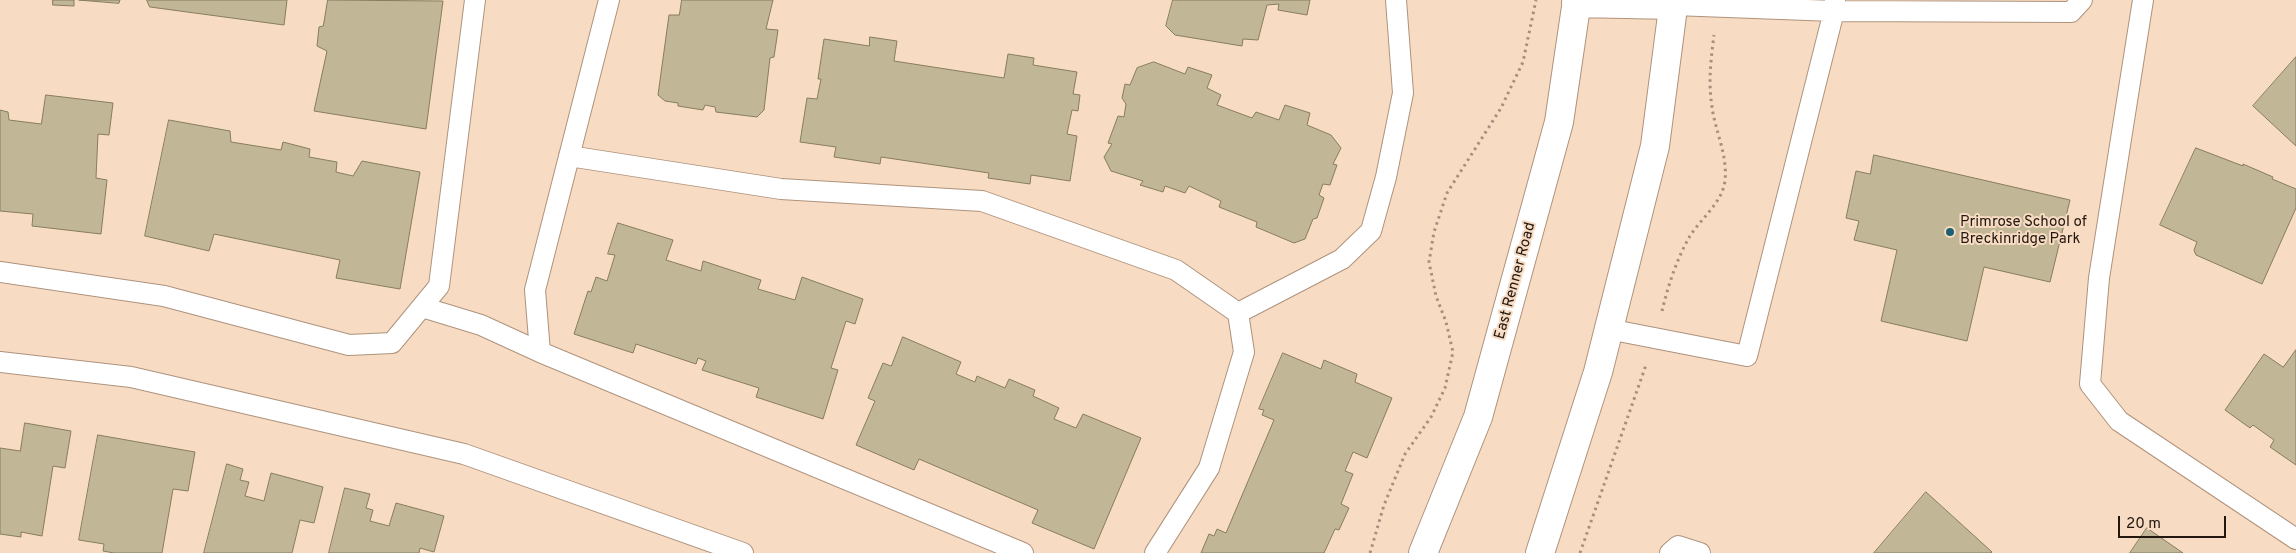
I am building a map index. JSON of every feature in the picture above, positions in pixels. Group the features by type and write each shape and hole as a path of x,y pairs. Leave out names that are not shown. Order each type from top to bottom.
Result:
{"main road":[{"path":"1540,553 1598,372 1655,146 1674,2 1571,1"},
{"name":"East Renner Road","path":"1423,553 1478,417 1559,122 1571,1"}],"lane":[{"path":"0,272 164,296 349,345 392,343 439,286 475,0"},
{"path":"540,352 535,290 609,0"},
{"path":"1238,313 1342,259 1371,231 1386,177 1403,94 1396,0"},
{"path":"1674,2 1718,6 1835,6 2071,12 2082,0"},
{"path":"2143,0 2099,278 2090,384 2120,421 2296,539"},
{"path":"1608,329 1747,356 1835,6"},
{"path":"569,156 781,189 982,201 1176,270 1238,313 1244,352 1209,468 1155,553"},
{"path":"422,307 481,325 540,352 1023,553"},
{"path":"0,362 131,377 464,454 743,553"},
{"path":"1670,553 1678,546 1700,553"}],"path":[{"path":"1370,553 1384,505 1405,454 1431,417 1445,388 1453,352 1446,322 1436,296 1430,262 1434,232 1447,192 1496,116 1523,62 1536,0"},
{"path":"1580,553 1655,338 1667,290 1690,237 1711,209 1724,186 1724,164 1712,108 1709,78 1718,6"}],"building":[{"path":"53,0 74,0 74,6 53,5"},
{"path":"79,0 120,0 119,3"},
{"path":"147,0 287,0 284,25 150,7"},
{"path":"328,0 443,1 426,129 314,111 327,51 317,46 319,27 323,26"},
{"path":"682,0 773,0 766,29 778,30 774,57 770,58 764,110 757,117 716,112 715,107 705,105 703,110 678,106 678,103 665,101 658,95 669,15 679,15"},
{"path":"1173,0 1310,0 1307,15 1278,10 1279,4 1267,5 1258,40 1243,39 1242,46 1175,35 1166,26"},
{"path":"870,37 897,41 894,61 1004,78 1008,54 1034,58 1033,65 1077,72 1073,94 1080,95 1078,111 1072,110 1067,134 1077,136 1070,181 1031,175 1030,184 988,178 989,173 881,157 880,164 834,157 836,147 800,142 807,98 817,99 821,79 818,79 824,39 869,46"},
{"path":"2296,57 2296,146 2253,106"},
{"path":"1154,62 1185,74 1188,67 1212,75 1207,88 1221,95 1217,105 1252,118 1256,112 1279,120 1285,105 1310,113 1307,125 1331,135 1341,148 1333,164 1337,165 1330,185 1323,184 1319,195 1324,198 1317,218 1313,219 1305,239 1294,243 1256,227 1257,222 1219,207 1221,201 1189,186 1185,193 1165,186 1163,192 1140,185 1143,181 1111,171 1104,157 1112,144 1108,143 1118,116 1124,117 1126,104 1122,98 1125,84 1130,85 1137,68"},
{"path":"46,95 113,103 109,135 98,134 96,178 107,180 101,234 32,226 33,214 0,211 0,110 8,112 9,120 41,124"},
{"path":"169,120 230,131 231,142 281,150 283,142 310,149 309,157 337,162 336,172 353,176 362,161 420,172 400,289 336,278 340,260 214,234 209,251 145,236"},
{"path":"2196,148 2243,166 2243,164 2296,189 2296,208 2262,284 2196,255 2194,250 2197,242 2160,225"},
{"path":"1874,155 2070,200 2050,282 1984,267 1967,341 1881,321 1897,250 1854,240 1859,221 1846,218 1856,171 1870,174"},
{"path":"618,223 673,240 666,260 701,271 703,261 761,280 758,289 795,300 802,277 863,299 855,324 846,321 831,368 838,370 823,419 756,397 759,388 702,370 706,361 698,358 696,364 636,344 633,353 574,334 588,291 591,292 596,277 607,281 615,255 608,254"},
{"path":"903,337 961,362 956,374 975,382 977,376 1005,388 1009,379 1035,390 1033,396 1059,408 1054,419 1076,428 1083,414 1141,438 1094,549 1032,523 1038,510 919,459 914,470 856,445 875,401 868,398 883,363 891,366"},
{"path":"2296,350 2296,465 2270,447 2274,440 2253,425 2250,428 2225,410 2264,354 2283,367"},
{"path":"1283,353 1321,369 1324,360 1357,374 1355,382 1392,398 1367,458 1353,452 1345,471 1353,474 1341,504 1349,508 1339,530 1335,529 1324,553 1201,553 1209,534 1214,536 1217,529 1226,533 1274,420 1262,415 1264,410 1259,409"},
{"path":"25,423 71,431 65,468 53,466 42,536 21,532 21,537 0,534 0,448 20,451"},
{"path":"98,435 195,452 188,491 173,489 162,553 114,553 103,551 104,544 79,540"},
{"path":"227,464 243,469 240,480 249,482 245,496 264,501 271,473 323,487 314,523 300,520 292,553 204,553"},
{"path":"345,488 370,494 366,508 373,510 370,521 389,526 396,503 444,516 434,552 420,548 419,553 329,553"},
{"path":"1926,492 1992,552 1874,553"},
{"path":"2147,528 2183,553 2130,553"}],"place":[{"name":"Primrose School of Breckinridge Park","path":"1950,232"}]}
